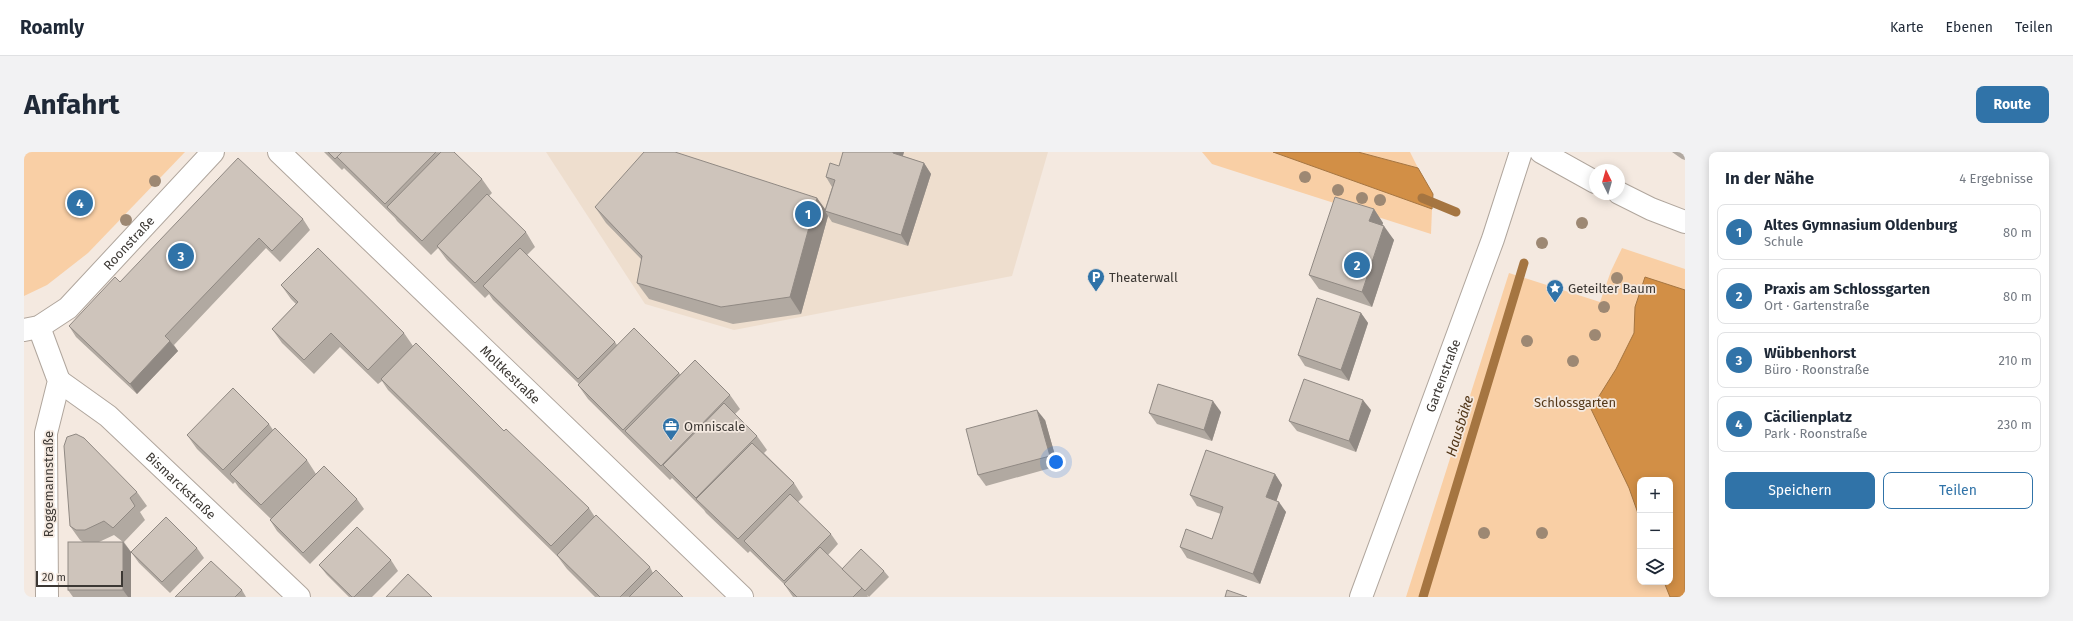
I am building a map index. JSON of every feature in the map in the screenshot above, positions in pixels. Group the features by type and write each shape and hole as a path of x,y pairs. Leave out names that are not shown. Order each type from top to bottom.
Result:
{"street":[{"name":"Roonstraße","path":"32,329 68,308 213,152"},
{"name":"Moltkestraße","path":"279,152 742,597"},
{"name":"Gartenstraße","path":"1361,597 1493,239 1521,152"},
{"path":"1541,152 1589,179"},
{"path":"1625,196 1651,209 1685,222"},
{"path":"32,329 59,381"},
{"name":"Roggemannstraße","path":"47,597 46,433 59,381"},
{"name":"Bismarckstraße","path":"59,381 108,416 299,597"}],"shaded area":[{"path":"546,152 1048,152 1012,276 734,330 645,304"},
{"path":"1273,152 1358,152 1418,168 1433,194 1432,209"},
{"path":"1645,277 1685,290 1685,597 1670,597 1665,585 1673,585 1673,477 1637,477 1637,511 1629,488 1591,409 1616,369 1634,333 1635,307"}],"green space":[{"path":"24,152 185,152 88,253 47,285 24,296"},
{"path":"1202,152 1273,152 1432,209 1431,234 1212,164"},
{"path":"1358,152 1410,152 1418,168"},
{"name":"Schlossgarten","path":"1622,248 1685,269 1685,597 1406,597 1509,273 1600,302 1611,271"}],"building":[{"path":"328,152 342,152 335,159"},
{"path":"342,152 436,152 385,204 337,157"},
{"path":"441,152 454,152 482,179 422,241 387,207"},
{"path":"644,152 675,152 817,198 790,297 721,307 637,283 642,256 595,207"},
{"path":"843,152 893,152 924,163 901,235 825,211 835,180 826,177 830,163 839,166"},
{"path":"238,158 303,219 272,251 259,238 165,336 170,341 130,384 69,326 115,277 120,282"},
{"path":"487,194 526,232 475,283 437,246"},
{"path":"1335,197 1374,209 1369,221 1384,226 1362,292 1309,275"},
{"path":"318,248 404,333 368,370 331,333 304,360 272,329 298,302 281,285"},
{"path":"520,248 615,342 578,379 483,286"},
{"path":"1317,298 1361,313 1341,370 1298,355"},
{"path":"634,328 679,373 623,430 578,385"},
{"path":"416,343 504,431 506,429 589,508 551,546 381,379"},
{"path":"695,360 730,395 661,466 625,431"},
{"path":"1304,379 1363,400 1349,441 1289,421"},
{"path":"1158,384 1213,401 1204,430 1149,413"},
{"path":"233,388 269,424 223,470 187,435"},
{"path":"724,403 757,436 696,498 663,465"},
{"path":"1037,410 1050,456 978,475 966,429"},
{"path":"275,428 307,460 261,505 230,474"},
{"path":"76,434 84,438 137,492 130,498 135,506 113,528 104,521 85,530 76,530 70,526 64,446 67,437"},
{"path":"752,443 794,483 738,539 696,499"},
{"path":"1206,450 1275,474 1266,497 1279,502 1253,574 1180,547 1186,529 1212,539 1223,507 1190,495"},
{"path":"324,466 357,499 303,553 270,520"},
{"path":"790,494 831,534 784,581 744,541"},
{"path":"596,515 650,567 620,597 600,597 557,555"},
{"path":"166,517 197,548 162,582 131,552"},
{"path":"357,527 391,560 354,597 352,597 319,565"},
{"path":"68,542 123,542 123,590 68,590"},
{"path":"820,547 862,588 853,597 797,597 784,584"},
{"path":"861,549 884,571 865,591 842,569"},
{"path":"211,561 242,590 235,597 175,597"},
{"path":"656,570 683,597 629,597"},
{"path":"408,574 432,597 386,597"},
{"path":"1227,590 1247,597 1225,597"}],"waterway":[{"path":"1422,198 1456,212"},
{"name":"Hausbäke","path":"1423,597 1524,263"}],"place":[{"name":"Cäcilienplatz","path":"80,203"},
{"name":"Altes Gymnasium Oldenburg","path":"808,214"},
{"name":"Wübbenhorst","path":"181,256"},
{"name":"Praxis am Schlossgarten","path":"1357,265"},
{"name":"Theaterwall","path":"1096,292"},
{"name":"Geteilter Baum","path":"1555,303"},
{"name":"Omniscale","path":"671,441"}]}
